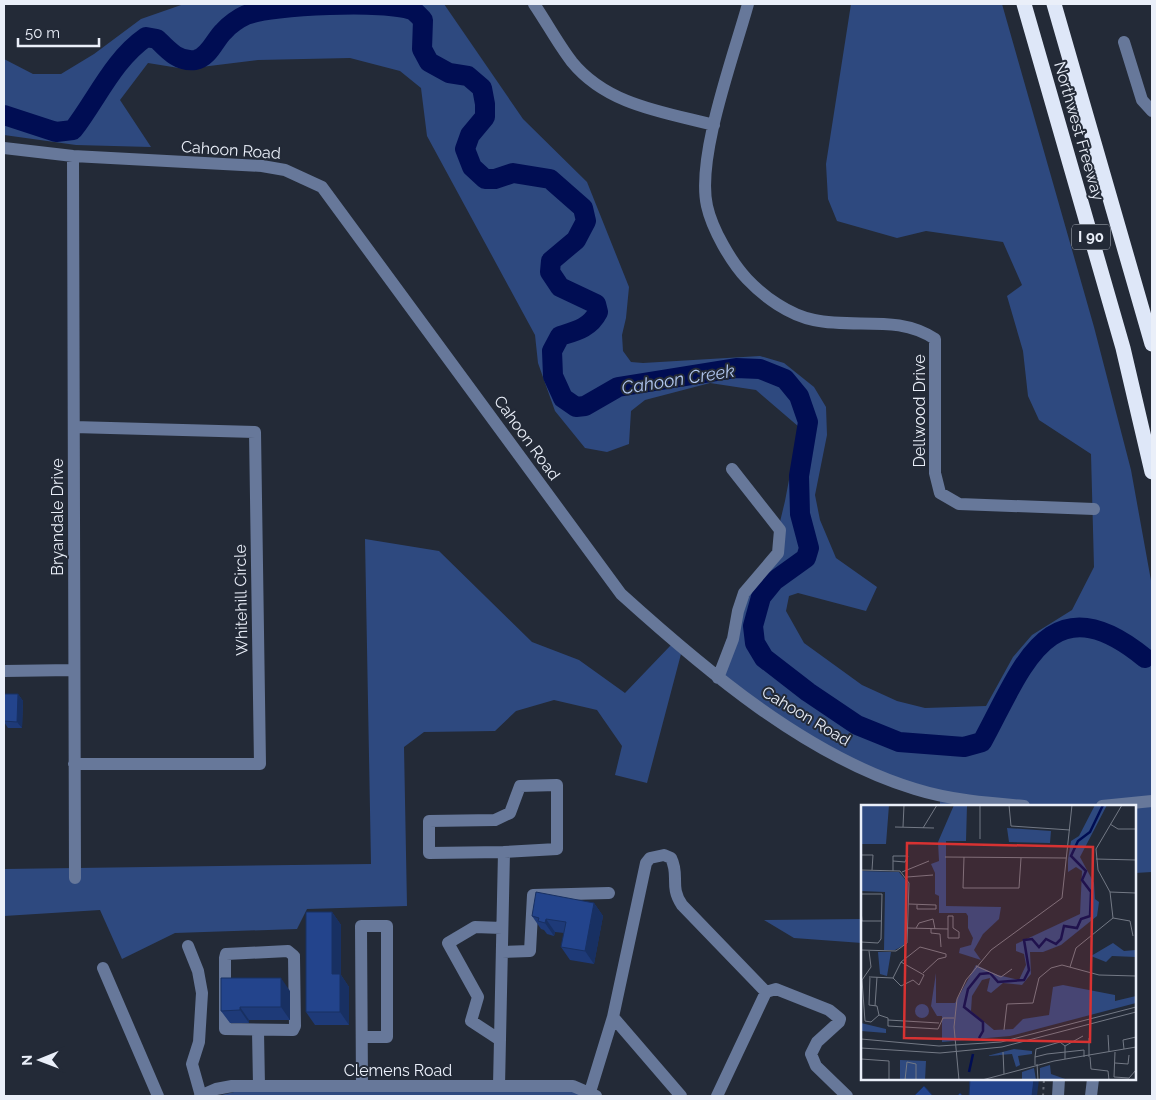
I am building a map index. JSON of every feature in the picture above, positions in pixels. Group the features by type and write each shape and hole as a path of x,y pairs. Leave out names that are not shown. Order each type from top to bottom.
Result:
{"highway":[{"name":"Northwest Freeway","path":"1024,4 1123,348 1152,472"},
{"name":"Northwest Freeway","path":"1054,4 1152,344"}],"street":[{"path":"534,4 573,62 601,88 637,106 714,125"},
{"name":"Dellwood Drive","path":"748,4 714,125 705,172 707,206 736,267 758,290 783,307 813,320 853,324 901,324 920,329 935,339 935,473 940,493 959,504 1094,509"},
{"path":"1124,42 1142,100 1152,111"},
{"name":"Cahoon Road","path":"4,148 73,156 262,166 285,170 322,187 621,594 718,678 802,736 866,770 915,789 966,800 1014,805"},
{"name":"Bryandale Drive","path":"73,156 75,878"},
{"name":"Whitehill Circle","path":"74,427 255,432 260,764 74,764"},
{"path":"718,678 733,639 738,611 744,593 778,553 780,530 732,468"},
{"path":"4,671 73,670"},
{"path":"557,785 557,849 504,852 428,853 429,821 495,820 510,813 520,786 557,785"},
{"path":"1112,805 1152,801"},
{"path":"499,1086 504,852"},
{"path":"593,1094 613,1017 646,863 655,856 671,858 675,870 674,891 682,905 766,992"},
{"path":"502,952 530,951 534,895 609,892"},
{"path":"362,1037 387,1037 387,926 361,926 362,1086"},
{"path":"500,1040 470,1021 478,997 448,942 475,927 502,928"},
{"path":"188,946 198,971 202,993 200,1034 192,1064 200,1096"},
{"path":"229,952 292,953 294,956 295,1026 289,1031 258,1031 225,1029 224,958 229,952"},
{"path":"103,968 158,1096"},
{"path":"717,1096 766,992 776,989 783,990 829,1010 840,1019 817,1042 811,1054 816,1066 846,1096"},
{"path":"613,1017 681,1096"},
{"path":"258,1031 259,1086"},
{"path":"1058,1096 1059,1080"},
{"path":"1091,1096 1092,1080"},
{"name":"Clemens Road","path":"200,1096 216,1089 232,1086 573,1086 593,1094"}],"path":[{"path":"1043,1096 1044,1080"}],"shaded area":[{"path":"184,4 444,4 523,119 587,182 629,287 626,318 622,335 623,351 631,362 643,363 760,356 784,363 814,387 826,407 827,435 815,495 820,520 836,558 877,587 866,611 798,593 789,596 786,611 804,643 862,685 897,701 925,708 986,706 1013,657 1032,635 1072,610 1094,567 1091,454 1039,420 1028,396 1023,351 1007,296 1022,285 1003,242 926,231 897,238 837,221 828,199 826,164 851,4 1002,4 1094,327 1131,470 1152,586 1152,872 1136,873 1136,805 940,805 940,800 902,789 712,680 729,633 773,551 799,427 756,390 710,383 645,400 631,411 629,444 607,452 585,448 555,411 538,363 535,335 427,136 421,88 400,71 350,58 258,60 185,69 148,63 120,100 151,147 76,145 4,135 4,59 33,74 61,74 94,54 141,19"},
{"path":"365,539 439,551 532,642 579,660 625,693 671,645 681,654 647,783 615,775 622,746 597,710 554,700 516,711 495,731 424,732 404,747 407,906 307,909 297,929 175,933 122,959 100,910 4,916 4,869 371,864"},
{"path":"861,919 861,943 794,938 764,920"},
{"path":"571,1091 584,1096 217,1096 234,1092"}],"building":[{"path":"4,694 18,694 17,722 4,721"},
{"path":"536,892 594,903 585,951 561,947 566,922 546,919 545,923 538,921 539,918 532,916"},
{"path":"306,912 332,912 332,974 340,974 340,1012 306,1012"},
{"path":"221,978 281,978 281,1007 240,1007 240,1010 221,1011"},
{"path":"970,1080 1034,1080 1032,1096 969,1096"},
{"path":"924,1086 933,1096 914,1096"}],"waterway":[{"name":"Cahoon Creek","path":"4,115 56,132 73,130 115,68 134,46 146,37 157,39 178,57 195,60 204,56 221,34 234,22 246,15 259,12 303,6 329,5 379,5 412,10 423,20 422,49 429,62 449,73 468,76 482,88 485,117 470,135 465,149 472,167 485,179 495,179 513,173 550,179 583,208 586,221 576,240 551,261 550,272 560,287 596,304 598,312 587,325 560,336 552,351 553,376 563,398 576,407 585,406 618,387 736,368 760,369 785,379 799,396 808,422 799,476 800,514 809,548 806,558 774,581 761,597 753,626 755,643 764,658 808,692 857,725 899,742 964,747 982,742 1026,663 1042,643 1062,631 1085,628 1112,636 1145,658"}]}
